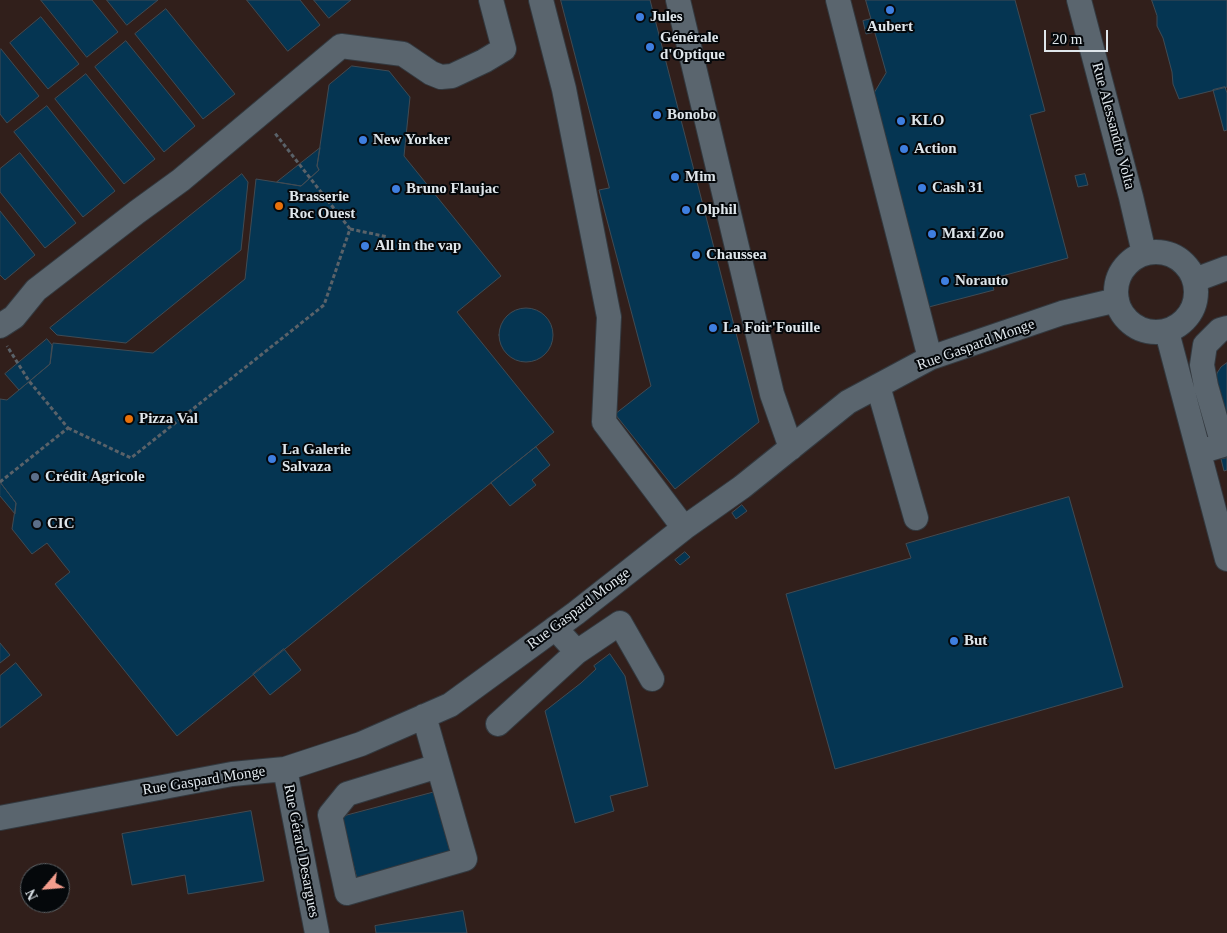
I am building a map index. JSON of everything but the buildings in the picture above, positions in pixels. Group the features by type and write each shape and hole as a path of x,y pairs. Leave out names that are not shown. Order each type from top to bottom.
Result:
{"street":[{"path":"2,335 14,317 43,284 181,180 341,46 403,54 430,73 441,77 452,76 504,49 492,0"},
{"path":"541,0 564,89 609,318 604,422 684,528"},
{"path":"678,0 772,394 791,448"},
{"path":"838,0 930,358"},
{"name":"Rue Alessandro Volta","path":"1079,0 1144,253"},
{"path":"1160,252 1175,256 1188,266 1196,280 1197,297 1192,312 1181,325 1167,332 1150,332 1135,327 1123,315 1117,300 1116,285 1121,272 1131,260 1144,253 1160,252"},
{"path":"1196,280 1227,268"},
{"name":"Rue Gaspard Monge","path":"0,818 232,774 285,769 361,744 450,705 555,628 684,528 742,487 848,402 930,358 1062,314 1117,300"},
{"path":"1199,452 1223,444 1206,386 1202,365 1206,346 1220,330 1227,328"},
{"path":"1167,332 1227,559"},
{"path":"878,386 916,518"},
{"path":"498,724 577,652 620,623 652,679"},
{"path":"555,628 577,652"},
{"path":"424,716 464,858 347,893 330,815 347,794 438,766"},
{"name":"Rue Gérard Desargues","path":"285,769 317,933"}],"path":[{"path":"259,114 350,229 388,237"},
{"path":"2,335 30,381 68,428 131,458 324,305 350,229"},
{"path":"0,482 68,428"}],"shaded area":[{"path":"0,0 1227,0 1227,933 0,933"}],"place":[{"name":"Aubert","path":"890,10"},
{"name":"Jules","path":"640,17"},
{"name":"Générale d'Optique","path":"650,47"},
{"name":"Bonobo","path":"657,115"},
{"name":"KLO","path":"901,121"},
{"name":"New Yorker","path":"363,140"},
{"name":"Action","path":"904,149"},
{"name":"Mim","path":"675,177"},
{"name":"Cash 31","path":"922,188"},
{"name":"Bruno Flaujac","path":"396,189"},
{"name":"Brasserie Roc Ouest","path":"279,206"},
{"name":"Olphil","path":"686,210"},
{"name":"Maxi Zoo","path":"932,234"},
{"name":"All in the vap","path":"365,246"},
{"name":"Chaussea","path":"696,255"},
{"name":"Norauto","path":"945,281"},
{"name":"La Foir'Fouille","path":"713,328"},
{"name":"Pizza Val","path":"129,419"},
{"name":"La Galerie Salvaza","path":"272,459"},
{"name":"Crédit Agricole","path":"35,477"},
{"name":"CIC","path":"37,524"},
{"name":"But","path":"954,641"}]}
